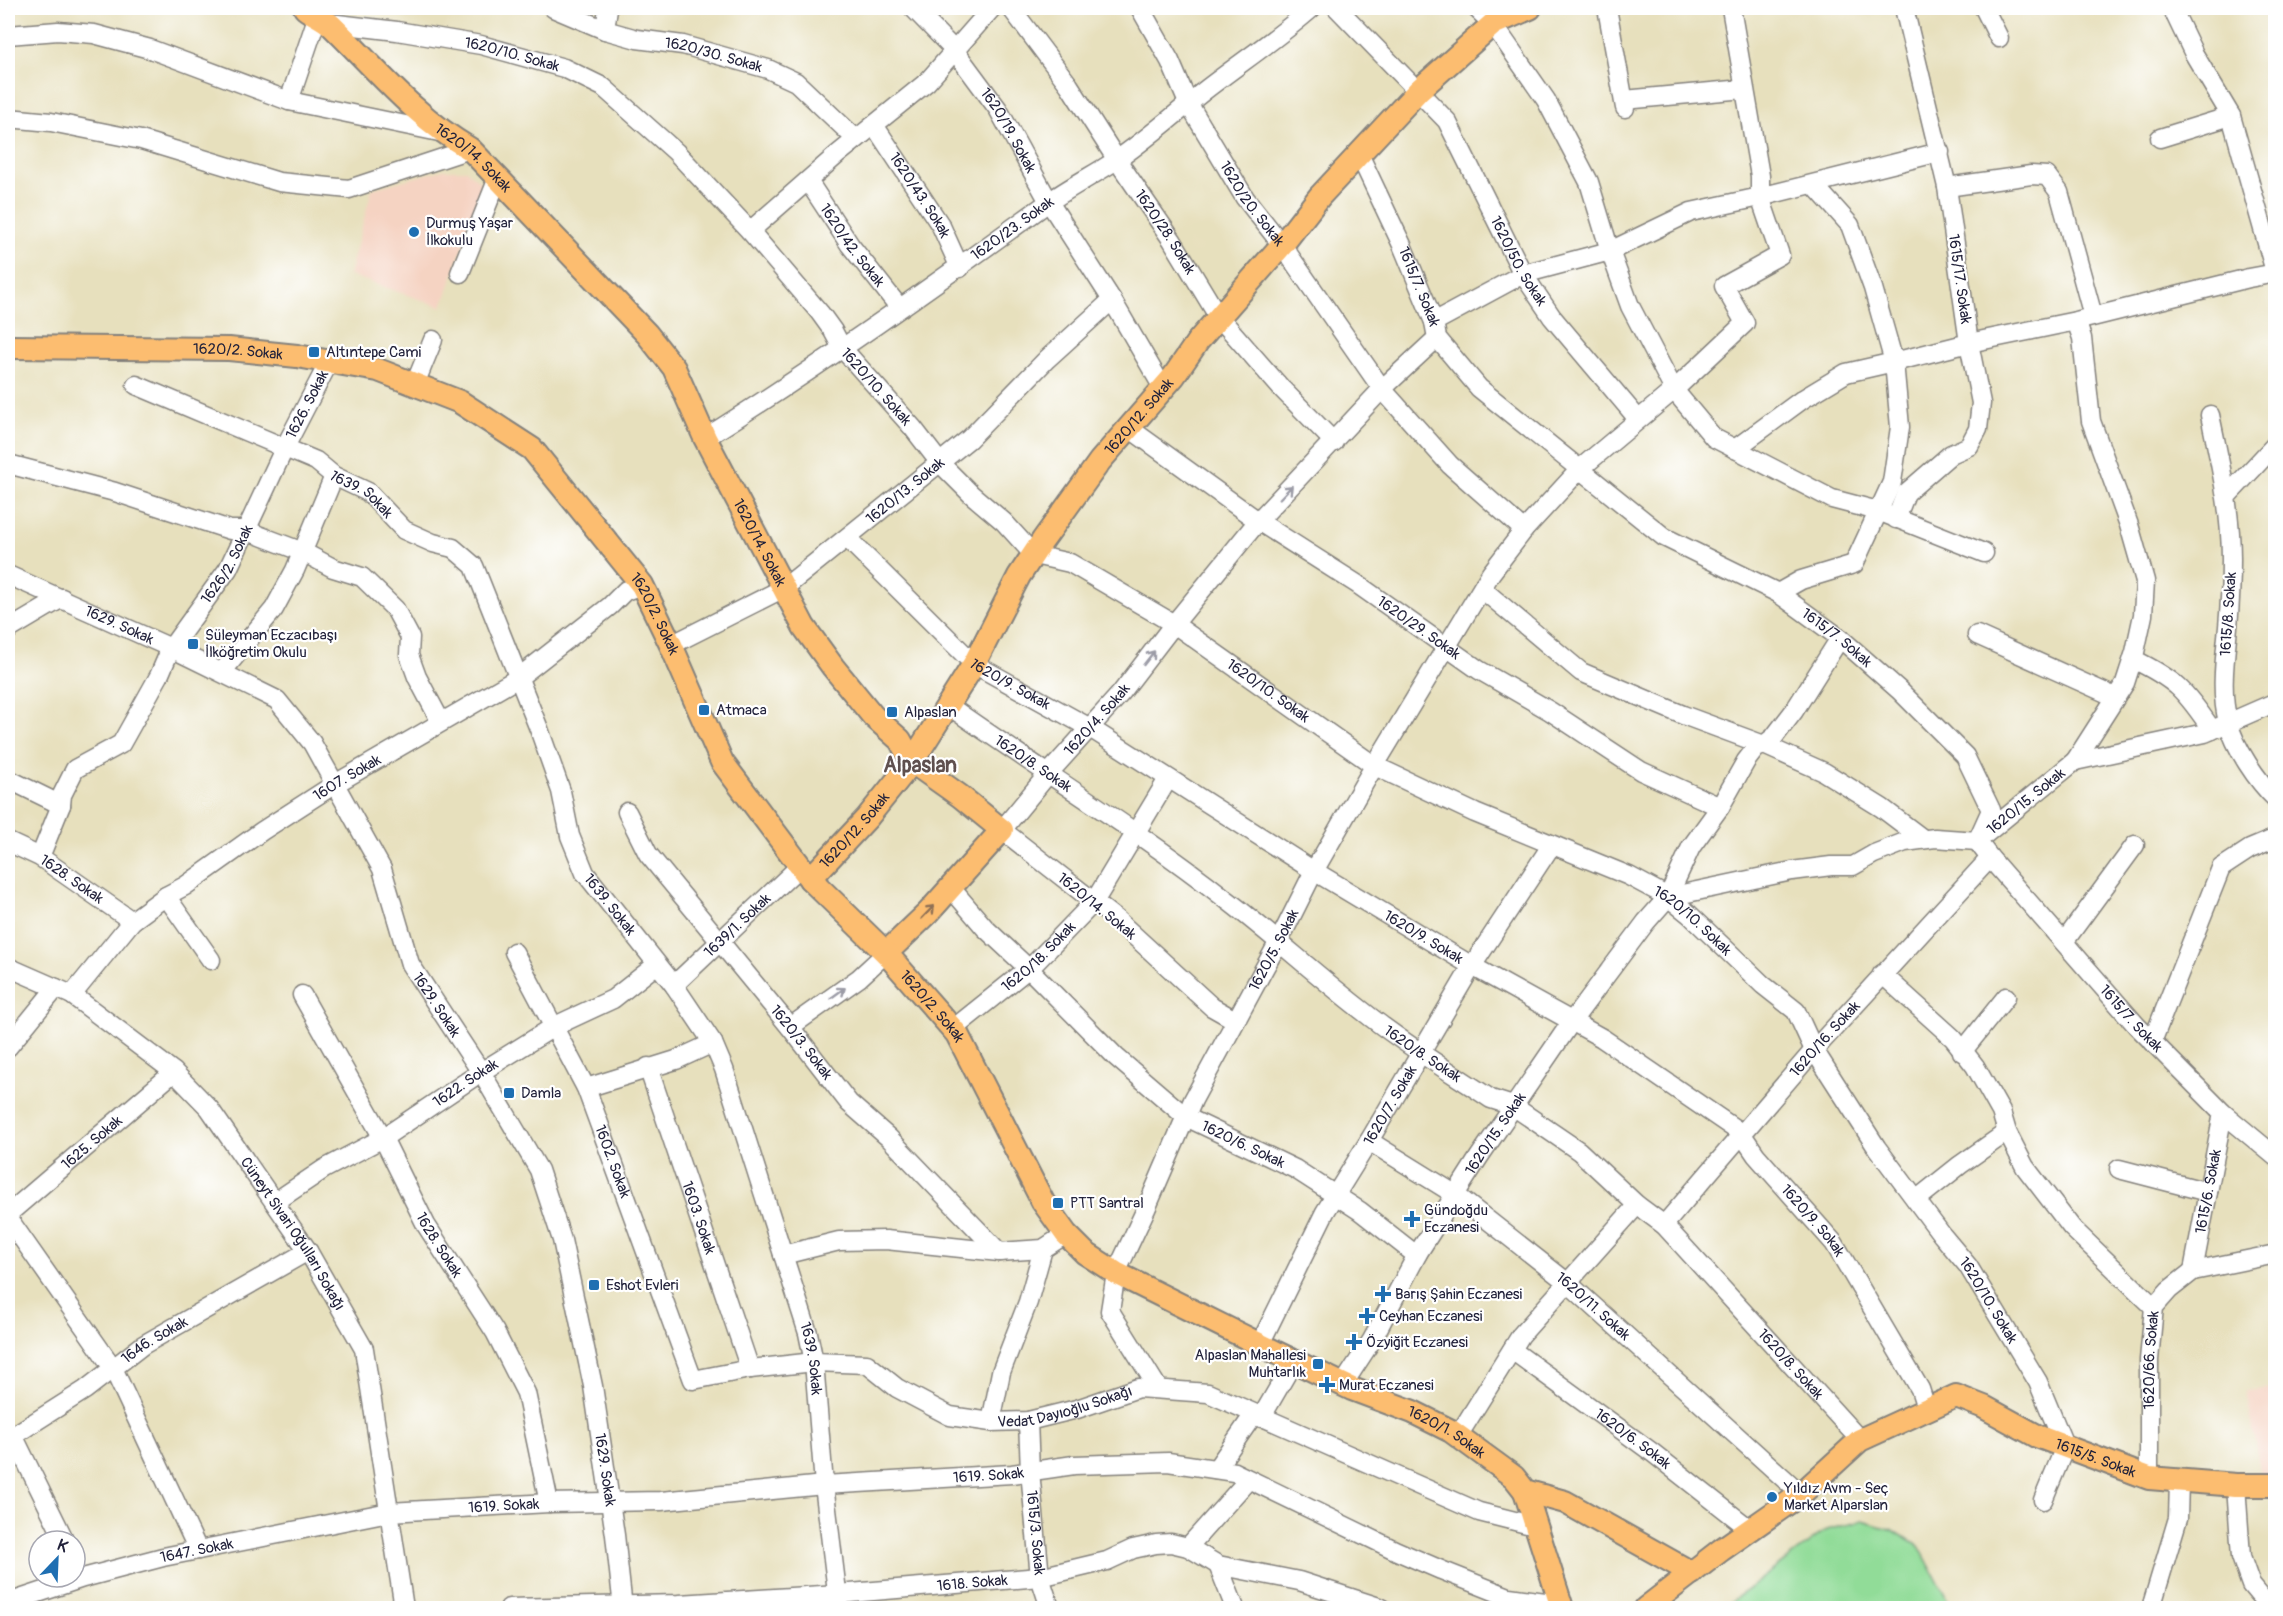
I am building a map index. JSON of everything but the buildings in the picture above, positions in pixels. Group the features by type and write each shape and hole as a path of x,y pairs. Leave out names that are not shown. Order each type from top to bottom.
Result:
{"main road":[{"name":"1620/12. Sokak","path":"805,873 867,818 912,762 974,664 1019,576 1100,461 1163,388 1218,316 1282,245 1320,196 1419,90 1493,24 1530,8"},
{"name":"1620/14. Sokak","path":"317,16 444,134 470,149 647,333 674,369 705,438 804,627 873,716 900,740 912,762 960,796 1002,831"},
{"name":"1620/2. Sokak","path":"8,347 229,349 297,356 378,370 460,402 532,449 642,585 722,762 805,873 886,953 957,1034 1043,1202 1066,1234"},
{"name":"1620/4. Sokak","path":"886,953 928,913 1002,831"},
{"name":"1620/1. Sokak","path":"1066,1234 1085,1253 1116,1273 1294,1361 1344,1383 1352,1389 1413,1412 1458,1436 1514,1477 1525,1491"},
{"name":"1615/5. Sokak","path":"1801,1494 1860,1440 1956,1396 1984,1407 2037,1436 2065,1448 2149,1478 2236,1485 2276,1485"},
{"path":"1525,1491 1565,1502 1692,1573"},
{"path":"1525,1491 1561,1606"},
{"path":"1646,1608 1801,1494"}],"street":[{"name":"1620/30. Sokak","path":"552,8 605,30 637,39 683,45 768,69 796,82 856,139"},
{"path":"605,30 608,8"},
{"name":"1620/19. Sokak","path":"913,8 955,51 998,109 1049,202 1112,300 1163,388"},
{"path":"750,231 856,139 927,82 992,8"},
{"name":"1620/28. Sokak","path":"1011,8 1069,85 1172,240 1218,316 1274,380 1334,442"},
{"name":"1620/20. Sokak","path":"1140,8 1170,61 1188,103 1245,198 1282,245 1382,389 1449,465 1524,530"},
{"name":"1620/23. Sokak","path":"705,438 795,382 899,307 960,268 1049,202 1117,160 1188,103 1276,39 1312,8"},
{"name":"1620/50. Sokak","path":"1337,8 1419,90 1447,122 1523,273 1552,316 1638,419"},
{"path":"1476,8 1493,24 1546,100 1589,182 1630,306 1674,390 1714,438 1832,499 1878,511 1984,553"},
{"path":"1607,8 1624,104 1744,89"},
{"path":"1731,8 1760,176 1760,197"},
{"name":"1615/17. Sokak","path":"1896,519 1906,493 1951,454 1970,446 1978,429 1981,403 1969,343 1947,187 1904,8"},
{"path":"1984,8 1999,38"},
{"path":"1735,449 1803,399 1846,373 2275,274 2231,116 2194,54 2172,8"},
{"path":"290,101 317,16"},
{"name":"1620/10. Sokak","path":"317,16 481,45 564,68 603,87 676,152 750,231 820,313 842,348 913,428 940,463 1004,522 1034,555 1070,563 1174,624 1375,766 1439,798 1551,846 1629,876 1668,897 1689,914 1763,985 1796,1011 1814,1050 1877,1148 1968,1266 2038,1382 2065,1448"},
{"path":"8,35 58,31 94,34 150,49 290,101 444,134"},
{"path":"2160,138 2231,116"},
{"path":"8,118 51,122 141,140 279,182 349,189 470,149"},
{"name":"1620/43. Sokak","path":"874,125 941,226 960,268"},
{"name":"1620/4. Sokak","path":"1002,831 1048,774 1121,693 1258,521 1334,442 1435,330 1523,273 1610,251 1691,212 1814,185 1940,152"},
{"name":"1615/7. Sokak","path":"1359,154 1402,245 1435,330 1479,388 1664,537 1778,592 1840,638 1899,690 1965,756 1991,810 1977,841 1990,858 2152,1042 2223,1113 2276,1157"},
{"path":"1947,187 2031,175 2047,176 2059,192 2084,319 2082,338 2091,422 2129,525 2145,581 2143,615 2125,683 2075,761"},
{"path":"460,273 498,178"},
{"name":"1620/42. Sokak","path":"808,181 850,245 899,307"},
{"path":"1778,592 1801,580 1854,564 1892,482 1900,428 1894,362 1873,288 1850,225 1814,185"},
{"name":"1620/5. Sokak","path":"1158,1388 1110,1311 1116,1273 1186,1117 1235,1020 1278,943 1314,871 1491,573 1524,530 1581,468 1674,390 1745,323 1724,286 1780,255 1760,197"},
{"name":"1620/13. Sokak","path":"671,645 784,588 969,439 1047,359 1112,300"},
{"path":"415,384 433,340"},
{"name":"1626. Sokak","path":"285,447 329,362"},
{"name":"1639. Sokak","path":"136,385 316,461 334,476 368,492 404,530 433,543 453,548 474,566 561,791 570,836 585,873 674,985 713,1043 724,1069 808,1333 838,1601"},
{"name":"1615/8. Sokak","path":"2210,415 2227,496 2231,558 2224,666 2225,699 2220,726 2238,745 2262,786 2276,799"},
{"name":"1620/29. Sokak","path":"1129,428 1258,521 1357,584 1479,670 1599,742 1641,771 1720,807"},
{"path":"2227,496 2276,444"},
{"name":"1626/2. Sokak","path":"61,805 62,795 75,769 121,744 159,676 171,648 228,569 285,447"},
{"path":"8,464 115,492 230,530 245,530 303,552 333,568 362,577 395,609 410,637 409,655 417,677 441,722"},
{"path":"222,672 274,609 303,552 334,476"},
{"name":"1620/9. Sokak","path":"847,538 974,664 1090,728 1314,871 1472,966 1572,1021 1658,1075 1740,1133 1756,1155 1834,1243 1920,1389 1926,1408"},
{"name":"1629. Sokak","path":"8,575 171,648 277,700 312,743 382,869 410,964 481,1071 539,1170 562,1240 593,1386 622,1607"},
{"name":"1607. Sokak","path":"8,1047 132,921 166,896 335,784 518,678 610,606 625,591 642,585"},
{"path":"1482,589 1581,672 1824,772 1882,808 1923,839"},
{"path":"8,630 62,598"},
{"path":"1977,635 2115,697"},
{"name":"1620/15. Sokak","path":"1344,1383 1372,1340 1418,1253 1479,1157 1572,1021 1646,922 1668,897 1691,847 1720,807 1746,761 1756,748 1764,746 1774,737 1794,711 1840,638"},
{"path":"2133,659 2162,673 2182,688 2220,726"},
{"name":"1620/15. Sokak","path":"1668,897 1792,871 1831,866 1853,867 1874,854 1905,842 1935,838 1977,841 2075,761 2220,726 2276,702"},
{"name":"1620/8. Sokak","path":"949,706 1228,900 1364,1013 1491,1099 1513,1106 1579,1151 1637,1205 1664,1225 1860,1440"},
{"path":"8,779 61,805 40,856"},
{"name":"1620/18. Sokak","path":"953,1029 1028,968 1094,902 1168,779"},
{"name":"1620/3. Sokak","path":"627,812 648,854 790,1027 849,1103 889,1138 999,1252"},
{"name":"1620/14. Sokak","path":"1002,831 1116,919 1212,1007 1235,1020"},
{"path":"2152,1042 2221,868 2250,849 2276,837"},
{"name":"1628. Sokak","path":"8,842 40,856 132,921"},
{"path":"2064,942 2135,845"},
{"name":"1620/7. Sokak","path":"1260,1344 1325,1212 1472,966 1551,846"},
{"name":"1620/16. Sokak","path":"1664,1225 1740,1133 1882,974 1990,858"},
{"name":"1639/1. Sokak","path":"674,985 719,941 805,873"},
{"name":"1620/6. Sokak","path":"951,888 985,928 1116,1057 1186,1117 1295,1169 1335,1195 1411,1251 1418,1253"},
{"path":"166,896 211,960"},
{"name":"1602. Sokak","path":"514,952 586,1088 693,1380"},
{"name":"1620/4. Sokak","path":"790,1027 859,978 886,953"},
{"name":"1622. Sokak","path":"275,1202 324,1169 382,1138 481,1071 555,1026 614,999 656,965"},
{"name":"Cüneyt Sivari Oğulları Sokağı","path":"8,967 64,992 174,1072 209,1108 308,1251 364,1349 404,1608"},
{"path":"1882,974 1953,1038 1975,1066 2001,1112 2007,1132 2025,1167 2072,1228 2154,1307"},
{"name":"1628. Sokak","path":"302,995 382,1138 426,1225 495,1332 526,1393 549,1503"},
{"path":"1962,1052 2006,997"},
{"path":"586,1088 676,1060 713,1043"},
{"name":"1603. Sokak","path":"648,1067 750,1369"},
{"name":"1625. Sokak","path":"8,1216 174,1072"},
{"name":"1615/6. Sokak","path":"2193,1271 2223,1113"},
{"path":"1916,1200 2007,1132"},
{"name":"1620/11. Sokak","path":"1369,1141 1456,1195 1568,1283 1801,1494"},
{"path":"2119,1168 2208,1192"},
{"path":"1458,1436 1521,1335 1637,1205"},
{"path":"8,1216 113,1368 198,1550"},
{"path":"783,1255 839,1241 885,1240 999,1252 1043,1250 1066,1234"},
{"path":"991,1422 1001,1372 1028,1302 1043,1250"},
{"name":"1646. Sokak","path":"10,1437 85,1389 143,1345 308,1251"},
{"name":"1620/66. Sokak","path":"2149,1478 2148,1360 2154,1307 2169,1290 2193,1271 2276,1254"},
{"name":"1620/6. Sokak","path":"1512,1350 1653,1453 1751,1530"},
{"path":"1216,1469 1258,1416 1294,1361"},
{"name":"Vedat Dayıoğlu Sokağı","path":"693,1380 750,1369 813,1362 867,1364 897,1388 950,1416 991,1422 1028,1421 1077,1409 1138,1388 1208,1393 1479,1512 1535,1526"},
{"name":"1615/3. Sokak","path":"1028,1421 1030,1471 1040,1576 1050,1608"},
{"path":"10,1437 59,1529"},
{"path":"2043,1500 2065,1448"},
{"name":"1619. Sokak","path":"389,1512 549,1503 661,1501 824,1485 1030,1471 1074,1465 1168,1462 1234,1472 1396,1551 1509,1597 1561,1606"},
{"path":"1188,1547 1248,1480"},
{"path":"2151,1608 2178,1518 2179,1481"},
{"path":"2236,1485 2241,1557 2251,1585 2270,1608"},
{"name":"1647. Sokak","path":"87,1569 198,1550 389,1512"},
{"name":"1618. Sokak","path":"509,1608 838,1601 1040,1576 1107,1561 1133,1550 1156,1544 1171,1543 1188,1547 1218,1564 1299,1581 1382,1608"},
{"path":"1218,1564 1235,1608"},
{"name":"1647. Sokak","path":"8,1603 38,1589"}],"shaded area":[{"name":"Durmuş Yaşar İlkokulu","path":"442,170 466,170 484,185 442,307 349,275 372,189"},
{"path":"2275,1388 2275,1476 2261,1476 2246,1391"}],"green space":[{"path":"1862,1521 1893,1530 1919,1546 1952,1608 1723,1608 1826,1530"}],"place":[{"name":"Durmuş Yaşar İlkokulu","path":"414,232"},
{"name":"Altıntepe Cami","path":"314,352"},
{"name":"Süleyman Eczacıbaşı İlköğretim Okulu","path":"193,644"},
{"name":"Atmaca","path":"704,710"},
{"name":"Alpaslan","path":"892,712"},
{"name":"Damla","path":"509,1093"},
{"name":"PTT Santral","path":"1058,1203"},
{"name":"Gündoğdu Eczanesi","path":"1412,1219"},
{"name":"Eshot Evleri","path":"594,1285"},
{"name":"Barış Şahin Eczanesi","path":"1383,1294"},
{"name":"Ceyhan Eczanesi","path":"1367,1316"},
{"name":"Özyiğit Eczanesi","path":"1354,1342"},
{"name":"Alpaslan Mahallesi Muhtarlık","path":"1318,1364"},
{"name":"Murat Eczanesi","path":"1327,1385"},
{"name":"Yıldız Avm - Seç Market Alparslan","path":"1772,1497"}],"district":[{"name":"Alpaslan","path":"920,765"}]}
